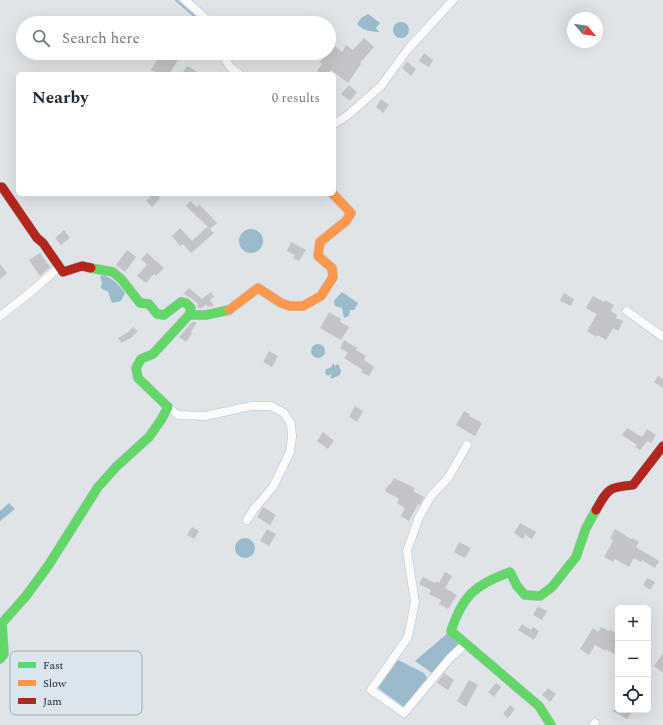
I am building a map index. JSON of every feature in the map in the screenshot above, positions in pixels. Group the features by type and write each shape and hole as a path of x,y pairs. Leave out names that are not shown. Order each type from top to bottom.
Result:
{"street":[{"path":"185,0 203,16"},
{"path":"336,123 348,115 381,86 408,49 453,0"},
{"path":"226,60 230,67 236,72"},
{"path":"0,187 2,187 37,238 43,242 64,272 82,266 113,272 122,280 140,303 149,304 156,314 164,315 181,302 186,303 191,308 189,315 153,354 141,359 136,368 138,378 178,415 205,416 251,406 271,406 284,413 291,424 292,437 290,452 273,487 254,509 247,520"},
{"path":"189,315 206,315 230,310 258,288 281,303 290,306 304,306 321,296 334,277 332,268 318,256 320,242 346,221 351,213 334,196"},
{"path":"0,316 32,291 60,266"},
{"path":"627,311 663,337"},
{"path":"0,659 4,654 2,623 26,596 48,566 98,487 116,467 149,437 162,420 168,407"},
{"path":"465,644 450,658 404,713 371,690 408,637 415,602 407,551 419,517 431,496 448,478 467,445"},
{"path":"551,725 539,706 451,631 456,615 468,595 474,589 491,579 510,572 517,586 526,595 540,596 552,587 576,557 586,528 606,492 619,486 633,485 663,446"}],"water":[{"path":"368,14 380,23 376,28 379,32 373,32 361,28 357,24 361,18"},
{"path":"398,22 404,22 409,27 407,36 404,38 398,38 393,33 393,27"},
{"path":"246,229 256,229 263,236 263,246 256,253 246,253 239,246 239,236"},
{"path":"102,275 115,282 125,293 121,301 112,303 108,292 101,288 102,282 100,277"},
{"path":"342,292 358,303 354,310 350,310 349,316 344,318 342,308 335,306 334,301"},
{"path":"318,344 323,346 325,351 323,356 318,358 313,356 311,351 313,346"},
{"path":"334,363 334,366 338,364 341,370 340,375 331,379 331,374 328,376 325,373 326,369 330,368"},
{"path":"9,503 15,509 0,521 0,511"},
{"path":"245,538 252,541 255,548 252,555 245,558 238,555 235,548 238,541"},
{"path":"449,632 461,643 432,673 415,661"},
{"path":"398,660 424,673 427,678 404,707 378,688"}],"building":[{"path":"364,38 374,47 360,63 361,64 348,83 336,74 336,72 331,70 330,72 317,71 322,64 320,62 322,60 336,60 336,47 342,52 346,45 353,50"},
{"path":"424,53 433,60 429,67 419,61"},
{"path":"157,60 178,60 170,72 155,72 151,70"},
{"path":"407,62 416,69 411,76 402,68"},
{"path":"187,66 198,72 183,72"},
{"path":"349,85 357,92 350,101 341,94"},
{"path":"381,99 389,105 383,113 376,107"},
{"path":"151,196 158,196 160,198 152,207 146,201"},
{"path":"190,201 197,207 199,204 217,223 210,229 186,206"},
{"path":"207,227 214,233 191,253 183,244 180,246 172,236 180,228 192,241"},
{"path":"64,230 70,238 61,245 55,238"},
{"path":"291,242 306,250 299,261 293,258 295,255 287,251"},
{"path":"127,250 136,257 125,272 116,265"},
{"path":"40,253 50,267 40,276 29,260"},
{"path":"147,253 164,268 156,276 154,274 146,283 137,276 147,265 141,259"},
{"path":"0,264 7,273 0,279"},
{"path":"189,288 202,299 211,292 214,297 210,300 214,306 208,307 206,304 202,308 198,308 197,303 183,294"},
{"path":"564,293 574,299 571,306 560,301"},
{"path":"593,296 614,305 611,311 617,315 616,318 623,321 618,331 613,328 606,340 597,335 596,337 587,331 597,314 586,308"},
{"path":"329,312 341,319 340,322 349,327 341,340 320,328"},
{"path":"192,322 197,322 186,342 179,337"},
{"path":"133,327 138,331 131,338 121,343 118,338 127,333"},
{"path":"344,340 366,356 364,360 374,367 369,376 361,372 363,370 344,358 348,353 340,348"},
{"path":"269,351 278,356 272,367 263,362"},
{"path":"658,376 663,379 663,388 654,382"},
{"path":"355,406 363,411 357,422 349,417"},
{"path":"464,411 470,414 469,416 482,423 475,436 456,425"},
{"path":"627,428 642,437 647,429 656,435 651,443 647,441 640,450 635,447 637,445 622,435"},
{"path":"323,432 334,441 328,449 317,441"},
{"path":"394,478 415,488 413,491 424,497 420,505 418,504 409,521 401,516 405,508 397,503 399,499 385,491"},
{"path":"263,507 276,515 270,525 257,517"},
{"path":"520,523 536,532 532,539 525,535 523,539 514,533"},
{"path":"192,527 199,531 194,539 187,535"},
{"path":"267,529 276,534 269,546 260,541"},
{"path":"615,529 639,542 636,547 659,561 655,568 642,560 641,562 634,558 629,567 615,559 613,562 604,557 613,541 610,538"},
{"path":"459,542 471,548 465,558 454,552"},
{"path":"445,572 452,576 445,588 457,595 448,609 439,604 441,600 429,594 431,590 419,584 423,577 435,583 436,581 439,583"},
{"path":"647,578 655,582 650,590 643,585"},
{"path":"538,606 547,611 542,620 533,615"},
{"path":"522,624 531,630 533,627 539,631 534,640 518,630"},
{"path":"601,627 615,632 614,654 595,645 589,655 580,649 593,628 598,632"},
{"path":"663,653 663,673 654,666"},
{"path":"444,673 454,680 448,690 437,683"},
{"path":"469,680 478,685 466,707 457,701"},
{"path":"496,683 501,687 494,697 488,692"},
{"path":"548,688 556,694 550,702 542,695"},
{"path":"510,705 515,709 508,718 503,714"},
{"path":"616,713 631,713 627,719"}],"waterway":[{"path":"176,0 194,16"}],"traffic: fast":[{"path":"91,268 113,272 122,280 140,303 149,304 157,314 164,315 181,302 186,303 191,308 189,315"},
{"path":"0,659 4,654 2,623 26,596 48,566 98,487 116,467 149,437 168,407 138,378 136,368 141,359 153,354 189,315 206,315 229,310"},
{"path":"551,725 539,706 451,631 460,608 472,593 479,587 498,577 510,572 517,586 525,595 540,596 552,587 576,557 586,528 596,510"}],"traffic: slow":[{"path":"229,310 258,288 281,303 290,306 303,306 321,296 333,277 332,268 318,256 320,242 346,221 351,213 335,196"}],"traffic: jam":[{"path":"0,187 2,187 37,238 43,243 63,272 82,266 91,268"},
{"path":"596,510 606,493 610,490 613,488 633,485 663,446"}]}
